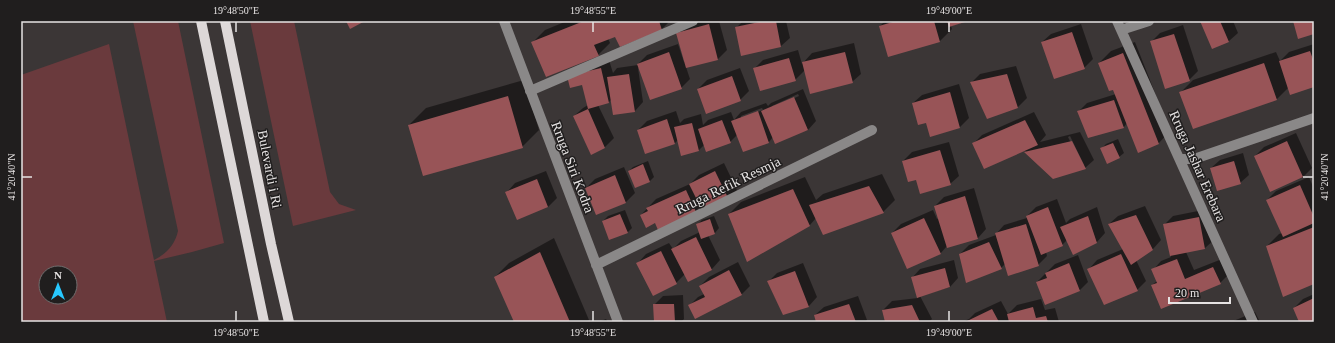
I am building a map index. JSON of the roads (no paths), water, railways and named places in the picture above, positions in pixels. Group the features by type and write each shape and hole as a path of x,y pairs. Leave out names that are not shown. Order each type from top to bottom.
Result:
{"main road":[{"path":"201,21 264,322"},
{"name":"Bulevardi i Ri","path":"225,21 271,244 289,322"}],"street":[{"name":"Rruga Siri Kodra","path":"504,21 618,322"},
{"path":"530,91 693,21"},
{"path":"1119,26 1149,21"},
{"name":"Rruga Jashar Erebara","path":"1119,26 1253,322"},
{"path":"1180,159 1194,159 1314,118"},
{"name":"Rruga Refik Resmja","path":"596,265 872,130"}]}
